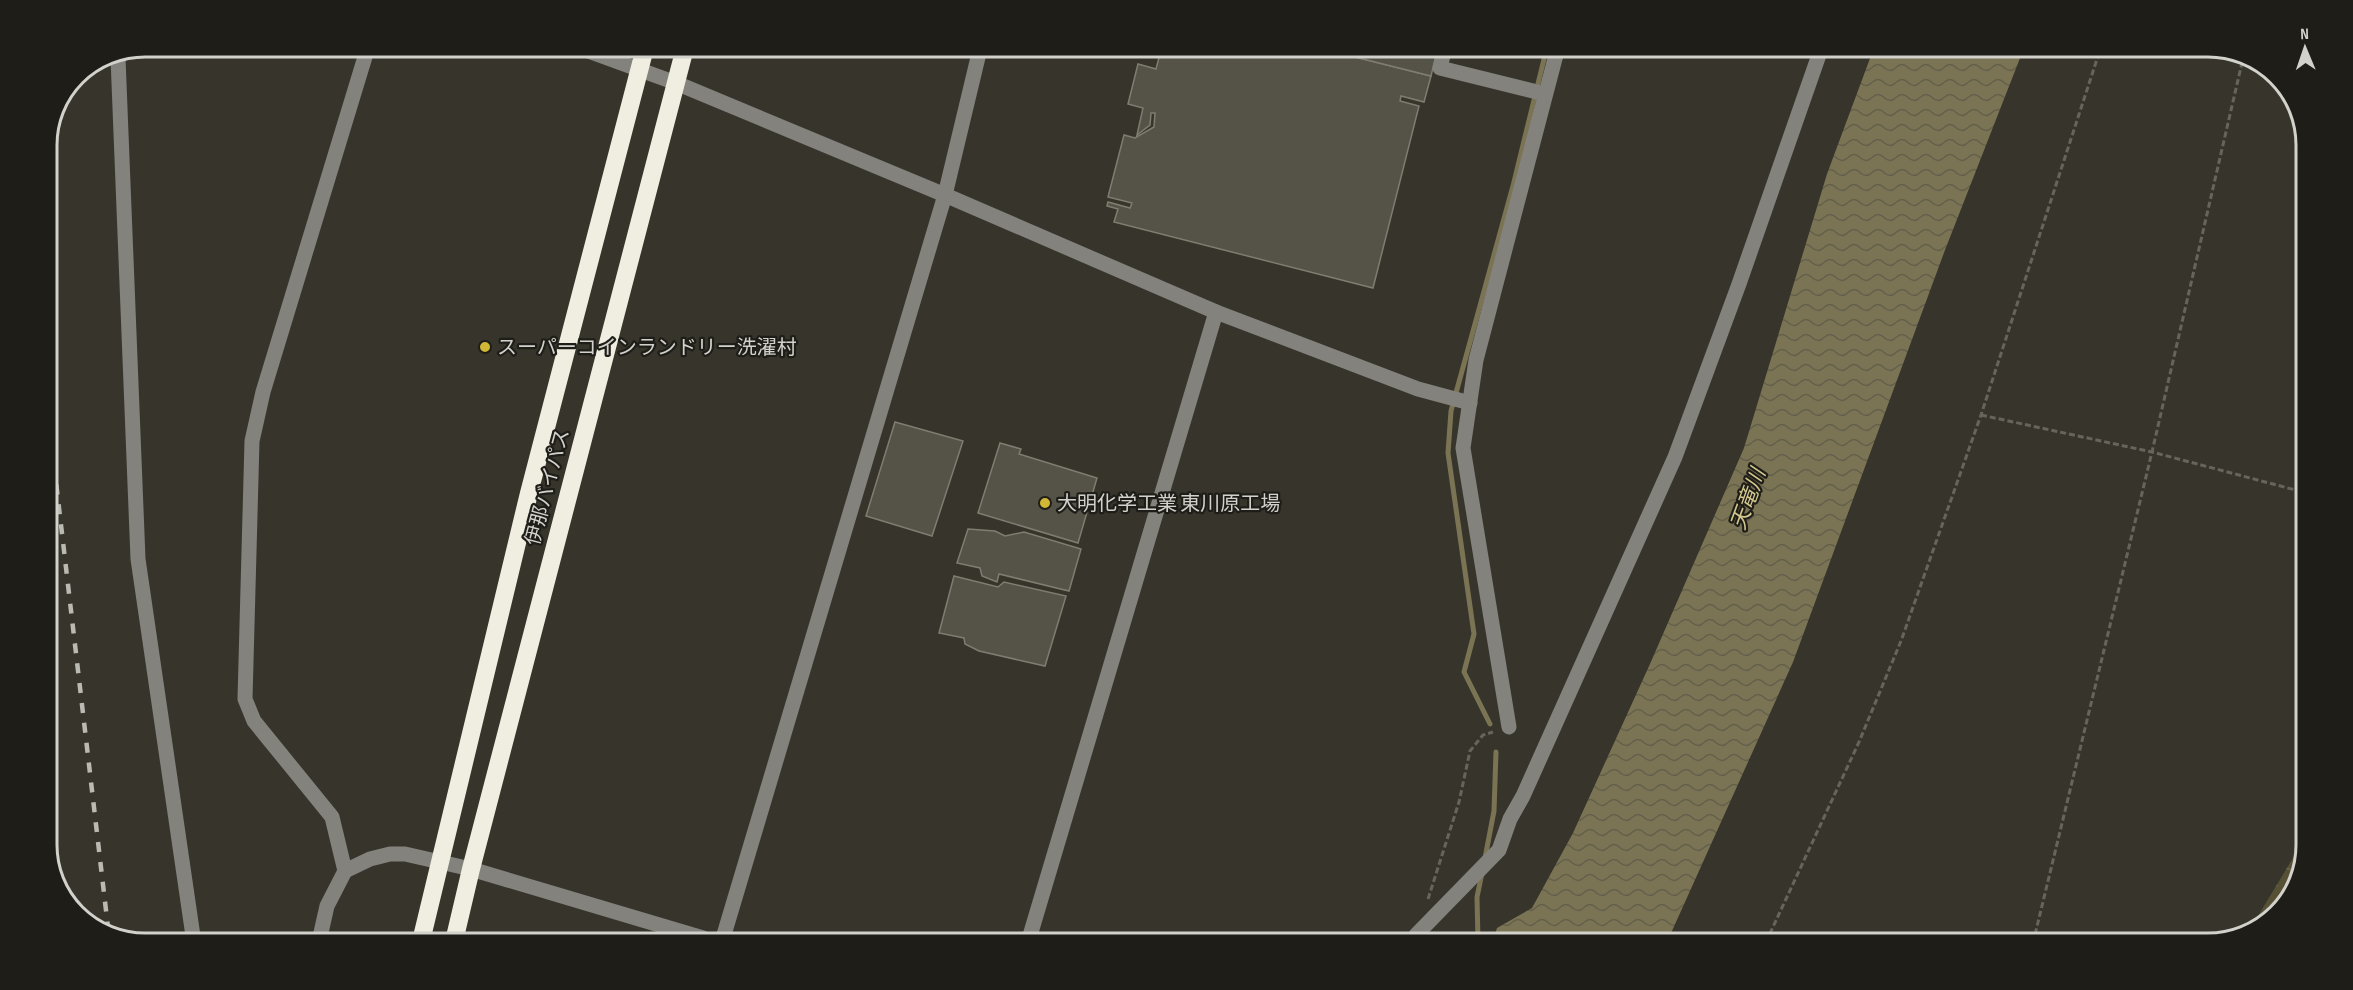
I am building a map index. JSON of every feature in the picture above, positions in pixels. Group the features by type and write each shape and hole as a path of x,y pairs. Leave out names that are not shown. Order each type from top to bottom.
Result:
{"highway":[{"name":"伊那バイパス","path":"423,933 529,493 642,57"},
{"name":"伊那バイパス","path":"456,933 683,57"}],"street":[{"path":"345,871 332,817 254,721 245,699 248,573 252,441 263,392 365,57"},
{"path":"605,57 676,83 945,195 1216,312 1418,389 1468,402"},
{"path":"724,933 945,195 978,57"},
{"path":"1443,57 1440,68 1544,94"},
{"path":"1509,727 1463,448 1476,360 1555,57"},
{"path":"1420,933 1499,850 1510,819 1523,796 1675,457 1739,284 1818,57"},
{"path":"118,62 138,559 193,933"},
{"path":"1031,933 1216,312"},
{"path":"321,933 327,906 345,871 370,859 390,854 405,854 471,869 686,933"}],"path":[{"path":"1770,933 1859,742 1901,641 1981,415 2098,57"},
{"path":"2035,933 2152,453 2242,64"},
{"path":"1981,415 2152,453 2296,490"},
{"path":"1427,902 1459,802 1470,751 1483,735 1509,727"}],"green space":[{"path":"2295,855 2284,889 2274,903 2257,918"}],"water":[{"name":"天竜川","path":"1871,57 2020,57 1945,250 1793,662 1671,933 1495,933 1497,928 1532,908 1573,833 1650,664 1744,448 1827,174"}],"building":[{"path":"1159,57 1355,57 1431,76 1424,102 1401,96 1400,101 1419,106 1373,288 1114,222 1118,209 1107,206 1108,202 1130,208 1132,203 1108,197 1124,135 1135,138 1154,127 1155,113 1151,113 1150,125 1137,135 1143,108 1128,104 1138,64 1156,69"},
{"path":"1355,57 1436,57 1431,76"},
{"path":"895,422 963,441 932,536 866,516"},
{"path":"1000,443 1021,449 1019,454 1097,478 1078,543 978,513"},
{"path":"968,529 995,531 1005,536 1024,532 1081,549 1069,591 999,574 997,582 982,576 980,568 957,563"},
{"path":"954,576 998,587 1004,582 1066,596 1045,666 979,651 965,644 964,638 939,633"}],"waterway":[{"path":"1490,724 1464,672 1474,634 1448,453 1451,411 1513,186 1545,57"},
{"path":"1485,858 1494,811 1496,752"},
{"path":"1478,933 1477,897 1482,873"}],"railway":[{"path":"57,491 108,924"}],"place":[{"name":"スーパーコインランドリー洗濯村","path":"485,347"},
{"name":"大明化学工業 東川原工場","path":"1045,503"}]}
